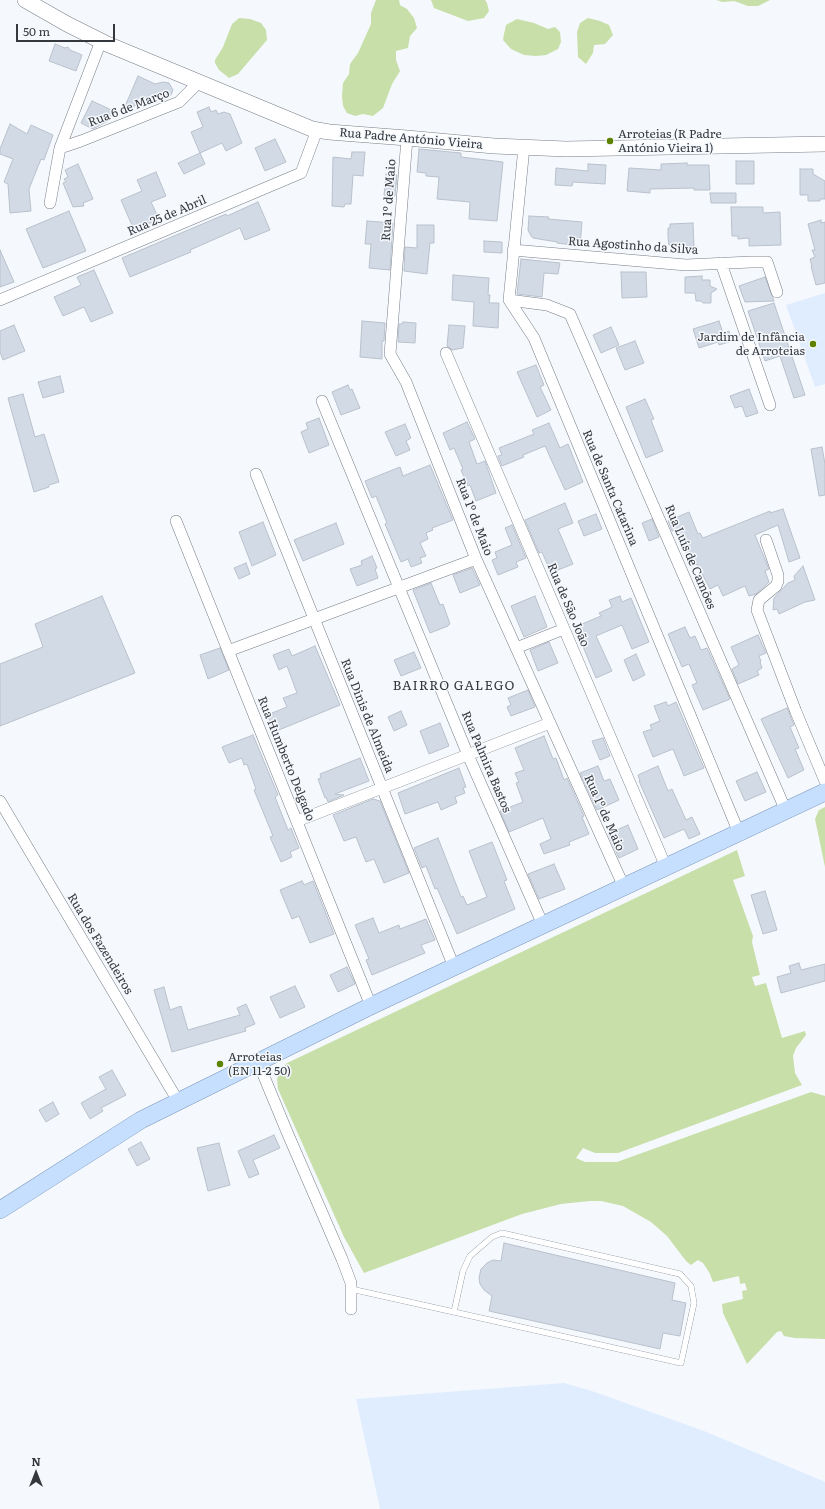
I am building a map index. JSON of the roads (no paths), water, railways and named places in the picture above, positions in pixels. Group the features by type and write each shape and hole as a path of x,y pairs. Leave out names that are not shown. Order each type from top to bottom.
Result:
{"main road":[{"path":"0,1210 141,1120 178,1101 371,1006 825,792"}],"street":[{"name":"Rua Padre António Vieira","path":"26,0 67,24 101,41 317,130 494,146 566,149 825,144"},
{"name":"Rua 6 de Março","path":"50,203 60,148 101,41"},
{"name":"Rua 6 de Março","path":"60,148 179,102 199,82"},
{"name":"Rua 25 de Abril","path":"0,300 301,173 317,130"},
{"name":"Rua 1º de Maio","path":"407,138 390,354 406,382 476,559 624,887"},
{"path":"509,300 524,147"},
{"name":"Rua Agostinho da Silva","path":"513,250 686,265 768,262 777,292"},
{"path":"721,263 770,405"},
{"name":"Rua Luís de Camões","path":"509,300 547,305 570,314 786,811"},
{"name":"Rua de Santa Catarina","path":"509,300 534,338 739,833"},
{"name":"Rua de São João","path":"446,353 666,867"},
{"name":"Rua Palmira Bastos","path":"322,401 468,755 543,925"},
{"name":"Rua Dinis de Almeida","path":"256,474 454,967"},
{"name":"Rua Humberto Delgado","path":"176,521 371,1006"},
{"path":"766,540 778,575 778,581 776,586 759,600 757,610 796,712 825,781"},
{"path":"228,651 398,586 476,559"},
{"path":"516,648 564,629"},
{"path":"297,821 550,723"},
{"name":"Rua dos Fazendeiros","path":"0,801 178,1101"},
{"path":"258,1062 342,1258 351,1283 351,1309"}],"lane":[{"path":"351,1288 454,1312 681,1363 694,1303 691,1286 680,1274 502,1233 492,1237 470,1256 463,1271 454,1312"}],"place":[{"name":"Arroteias (R Padre António Vieira 1)","path":"610,141"},
{"name":"Jardim de Infância de Arroteias","path":"813,344"},
{"name":"Arroteias (EN 11-2 50)","path":"220,1064"}],"district":[{"name":"BAIRRO GALEGO","path":"454,686"}]}
